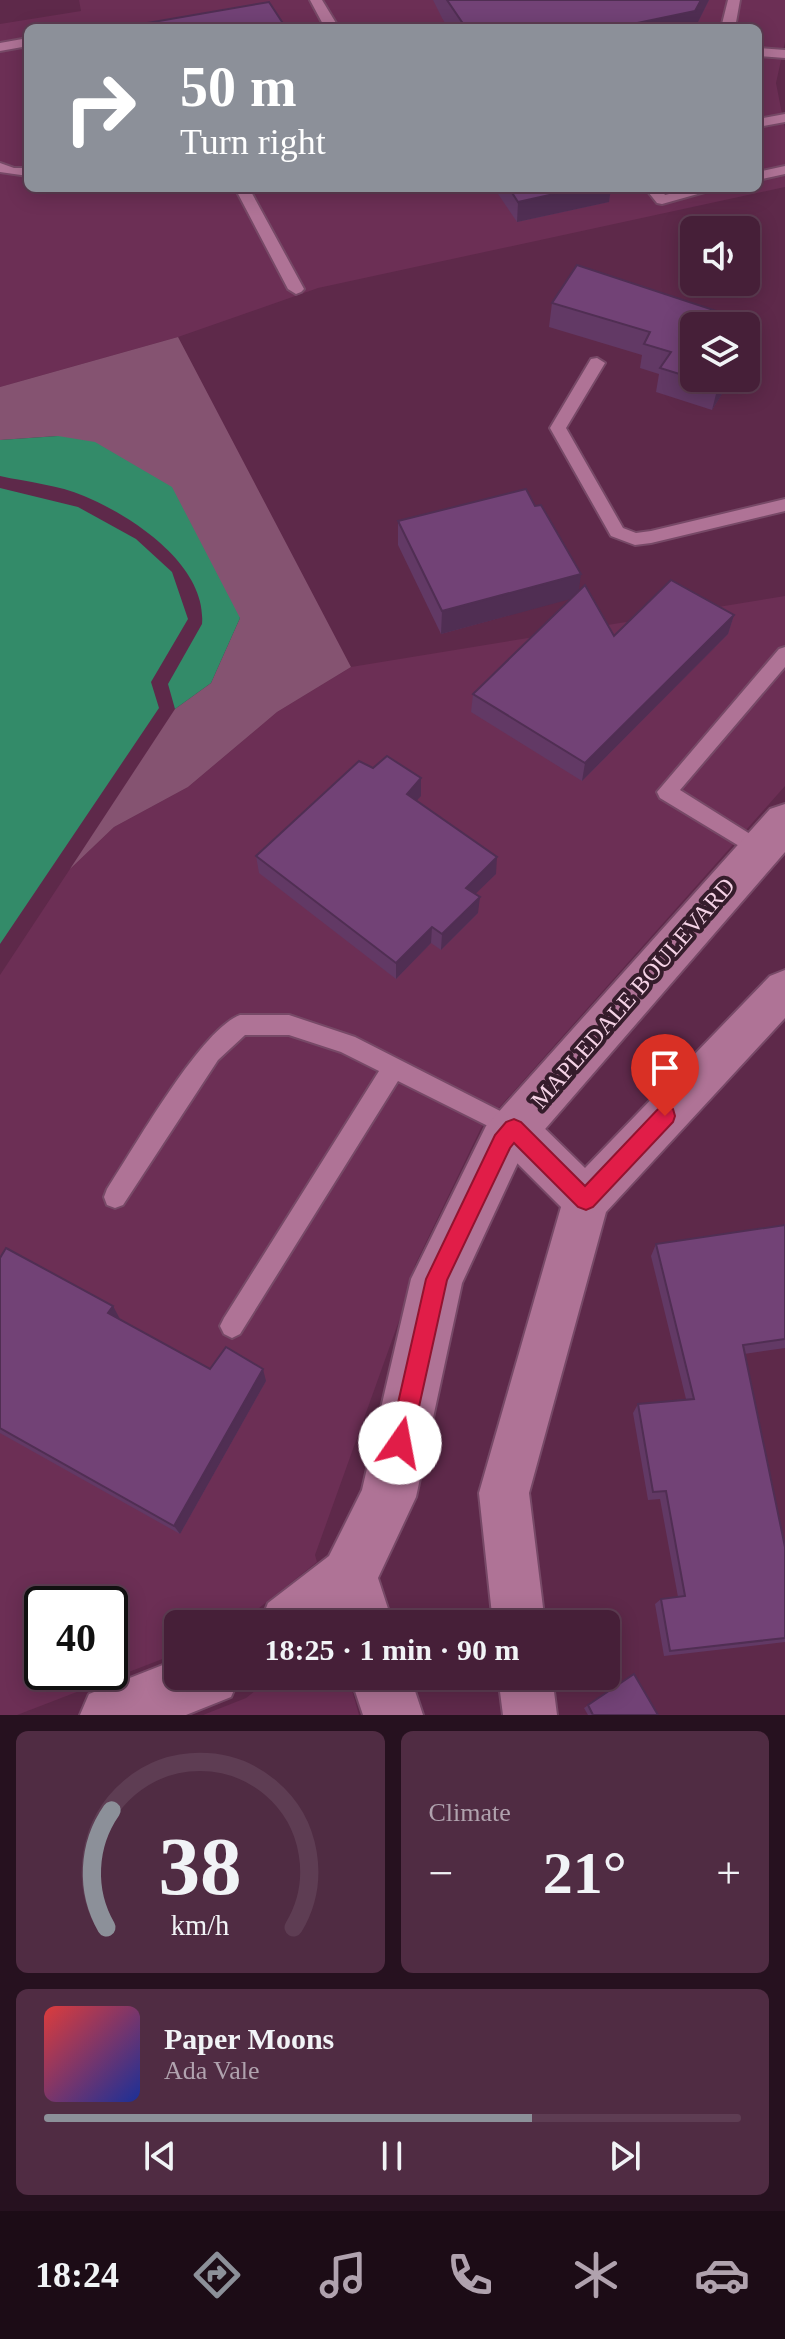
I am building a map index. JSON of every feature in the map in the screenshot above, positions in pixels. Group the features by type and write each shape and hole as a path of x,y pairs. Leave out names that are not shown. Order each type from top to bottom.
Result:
{"street":[{"name":"MAPLEDALE BOULEVARD","path":"328,1610 356,1600 388,1497 437,1279 503,1142 772,836"},
{"path":"517,1610 504,1493 586,1200 785,989"},
{"path":"514,1129 586,1200"},
{"path":"110,1715 174,1690"},
{"path":"385,1690 393,1715"},
{"path":"527,1690 530,1715"}],"lane":[{"path":"316,0 330,24"},
{"path":"729,24 734,0"},
{"path":"0,47 24,42"},
{"path":"762,52 785,54"},
{"path":"762,122 785,118"},
{"path":"0,167 12,172 24,172"},
{"path":"762,175 785,170"},
{"path":"244,192 296,289"},
{"path":"655,192 662,200 695,192"},
{"path":"597,363 558,428 617,532 635,539 651,537 785,505"},
{"path":"772,836 667,792 785,654"},
{"path":"115,1197 210,1053 240,1025 289,1025 347,1044 514,1129"},
{"path":"232,1326 394,1067"}],"shaded area":[{"path":"79,0 785,0 785,42 776,83 785,129 785,187 762,192 762,24 24,24 24,192 762,192 318,288 178,337 0,387 0,24 81,11"},
{"path":"178,337 351,667 277,712 188,787 114,827 70,869 175,709 211,683 240,618 58,436 0,440 0,387"},
{"path":"58,436 95,442 172,487 240,618 211,683 175,709 168,684 202,624 200,602 180,563 144,530 103,505 64,489 0,476 0,440"},
{"path":"0,488 78,507 136,539 172,572 188,619 151,682 159,708 0,944"},
{"path":"785,596 785,786 481,1128 415,1265 405,1304 315,1555 317,1562 257,1610 164,1610 164,1658 128,1672 128,1586 24,1586 24,1690 82,1690 17,1715 0,1715 0,975 70,869 114,827 188,787 277,712 351,667"},
{"path":"256,1690 352,1690 359,1715 203,1715 246,1698"}],"building":[{"path":"447,0 701,0 695,11 633,24 463,24"},
{"path":"269,2 283,24 142,24"},
{"path":"512,192 563,192 518,202"},
{"path":"577,265 720,312 680,312 680,374 660,368 671,352 644,344 650,332 552,303"},
{"path":"526,489 535,506 541,505 581,574 442,611 398,521"},
{"path":"671,580 734,615 585,763 473,694 585,585 614,636"},
{"path":"387,756 421,778 407,794 497,857 466,888 480,897 442,934 432,927 396,963 256,856 359,761 373,768"},
{"path":"785,1225 785,1339 743,1345 785,1547 785,1638 670,1651 661,1599 685,1596 666,1491 653,1492 638,1404 694,1399 656,1244"},
{"path":"6,1248 113,1306 108,1313 210,1369 226,1347 263,1369 174,1526 0,1428 0,1258"},
{"path":"634,1674 658,1715 593,1715 588,1705 610,1690 620,1690 620,1683"}],"route":[{"path":"400,1443 437,1279 503,1142 514,1129 586,1200 665,1116"}]}
